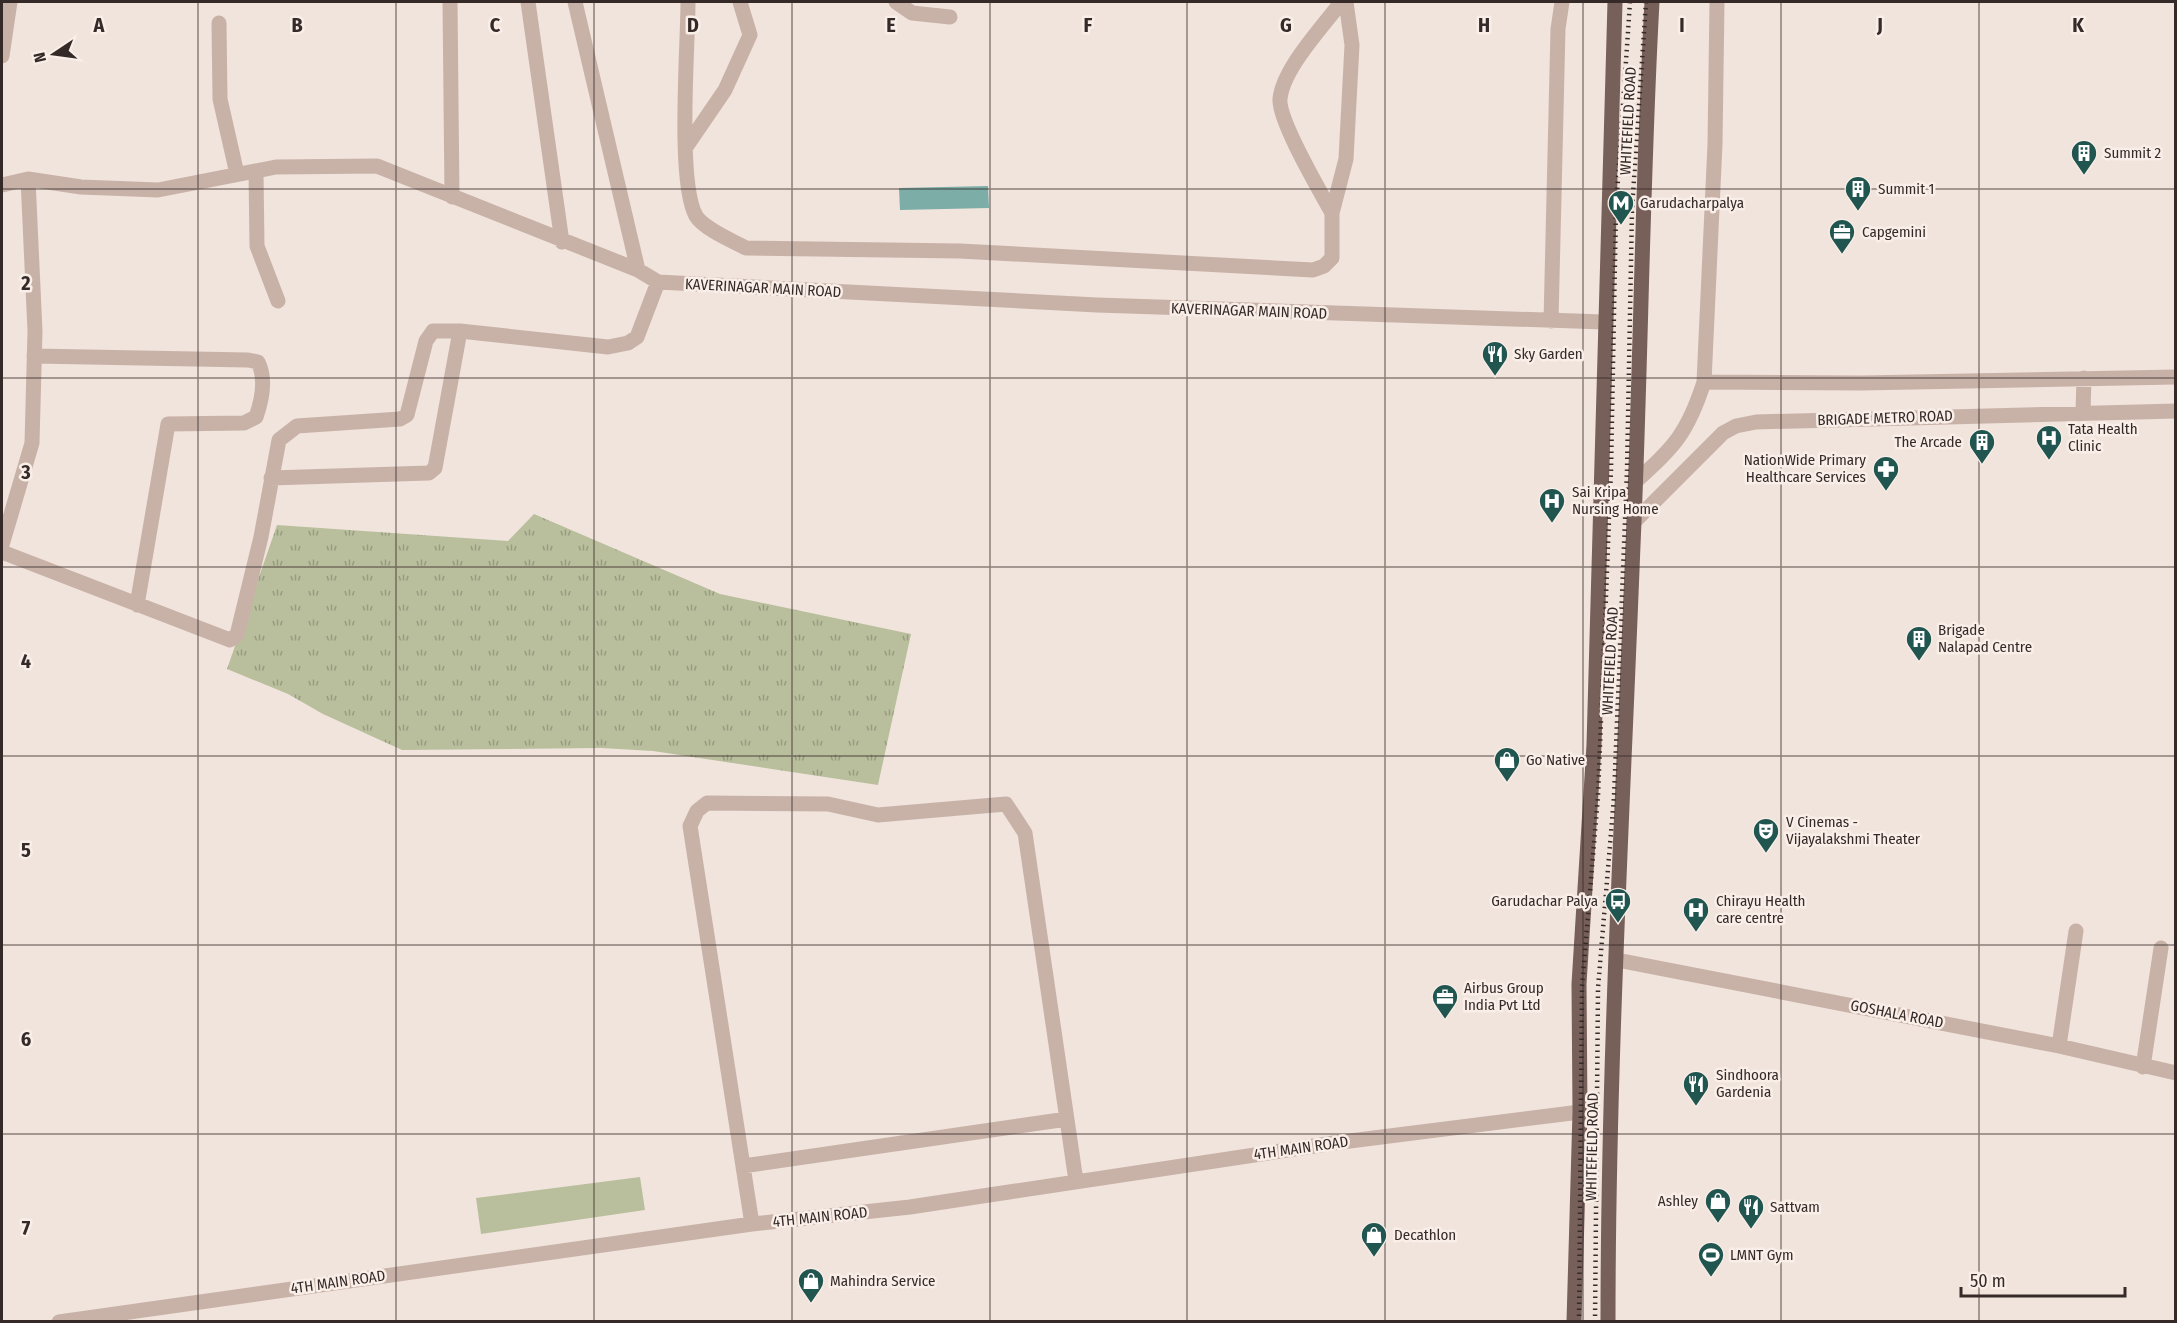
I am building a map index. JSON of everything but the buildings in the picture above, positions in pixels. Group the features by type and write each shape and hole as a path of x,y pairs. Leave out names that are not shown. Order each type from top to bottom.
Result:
{"main road":[{"name":"WHITEFIELD ROAD","path":"1574,1322 1580,1112 1579,974 1594,745 1604,322 1615,2"},
{"name":"WHITEFIELD ROAD","path":"1608,1322 1612,1056 1617,960 1618,870 1634,522 1644,145 1652,2"}],"street":[{"path":"2,13 9,2"},
{"path":"2,56 9,2"},
{"path":"450,2 452,197"},
{"path":"528,2 562,242"},
{"path":"575,2 638,270"},
{"path":"688,2 687,179 697,217 718,233 746,248 960,251 1313,270 1324,266 1332,258 1332,213 1346,159 1352,45 1344,2"},
{"path":"686,147 725,90 750,35 740,2"},
{"path":"896,2 912,13 950,16"},
{"path":"1332,213 1292,139 1280,100 1290,72 1344,2"},
{"path":"1551,321 1558,29 1562,2"},
{"path":"1635,482 1671,450 1680,438 1693,416 1704,382 1715,144 1717,2"},
{"path":"219,23 220,99 237,174"},
{"name":"KAVERINAGAR MAIN ROAD","path":"2,185 28,179 81,187 158,190 276,167 377,166 562,242 638,270 658,282 1097,305 1604,322"},
{"path":"256,171 257,246 278,301"},
{"path":"2,545 32,443 34,356 28,179"},
{"path":"2,552 222,639 230,640 237,635 261,537 279,440 297,426 400,419 407,415 426,341 433,331 460,331 608,347 628,343 637,337 658,282"},
{"path":"271,478 429,473 435,468 460,331"},
{"path":"34,356 248,360 258,362 262,371 261,403 256,417 244,423 168,424 137,605"},
{"path":"1704,382 1860,383 2175,377"},
{"path":"2083,412 2084,378"},
{"name":"BRIGADE METRO ROAD","path":"1634,522 1723,433 1736,426 1756,422 2175,411"},
{"path":"752,1224 690,826 698,811 706,803 828,804 878,815 1006,804 1025,833 1076,1181"},
{"path":"2059,1046 2076,931"},
{"path":"2143,1067 2161,948"},
{"name":"GOSHALA ROAD","path":"1617,960 2059,1046 2175,1073"},
{"name":"4TH MAIN ROAD","path":"59,1322 148,1315 752,1224 910,1207 1334,1143 1580,1112"},
{"path":"743,1166 1067,1119"}],"green space":[{"path":"534,514 720,594 911,634 878,785 653,751 601,748 402,750 323,714 288,694 227,669 277,525 508,541"},
{"path":"640,1177 645,1210 481,1234 476,1198"}],"water":[{"path":"988,186 989,208 900,210 899,188"}],"railway":[{"path":"1579,1322 1582,987 1598,796 1611,470 1616,208 1630,2"},
{"path":"1595,1322 1598,988 1614,797 1627,470 1632,209 1646,2"}],"place":[{"name":"Summit 2","path":"2084,176"},
{"name":"Summit 1","path":"1858,212"},
{"name":"Garudacharpalya","path":"1621,226"},
{"name":"Capgemini","path":"1842,255"},
{"name":"Sky Garden","path":"1495,377"},
{"name":"Tata Health Clinic","path":"2049,461"},
{"name":"The Arcade","path":"1982,465"},
{"name":"NationWide Primary Healthcare Services","path":"1886,492"},
{"name":"Sai Kripa Nursing Home","path":"1552,524"},
{"name":"Brigade Nalapad Centre","path":"1919,662"},
{"name":"Go Native","path":"1507,783"},
{"name":"V Cinemas - Vijayalakshmi Theater","path":"1766,854"},
{"name":"Garudachar Palya","path":"1618,924"},
{"name":"Chirayu Health care centre","path":"1696,933"},
{"name":"Airbus Group India Pvt Ltd","path":"1445,1020"},
{"name":"Sindhoora Gardenia","path":"1696,1107"},
{"name":"Ashley","path":"1718,1224"},
{"name":"Sattvam","path":"1751,1230"},
{"name":"Decathlon","path":"1374,1258"},
{"name":"LMNT Gym","path":"1711,1278"},
{"name":"Mahindra Service","path":"811,1304"}]}
